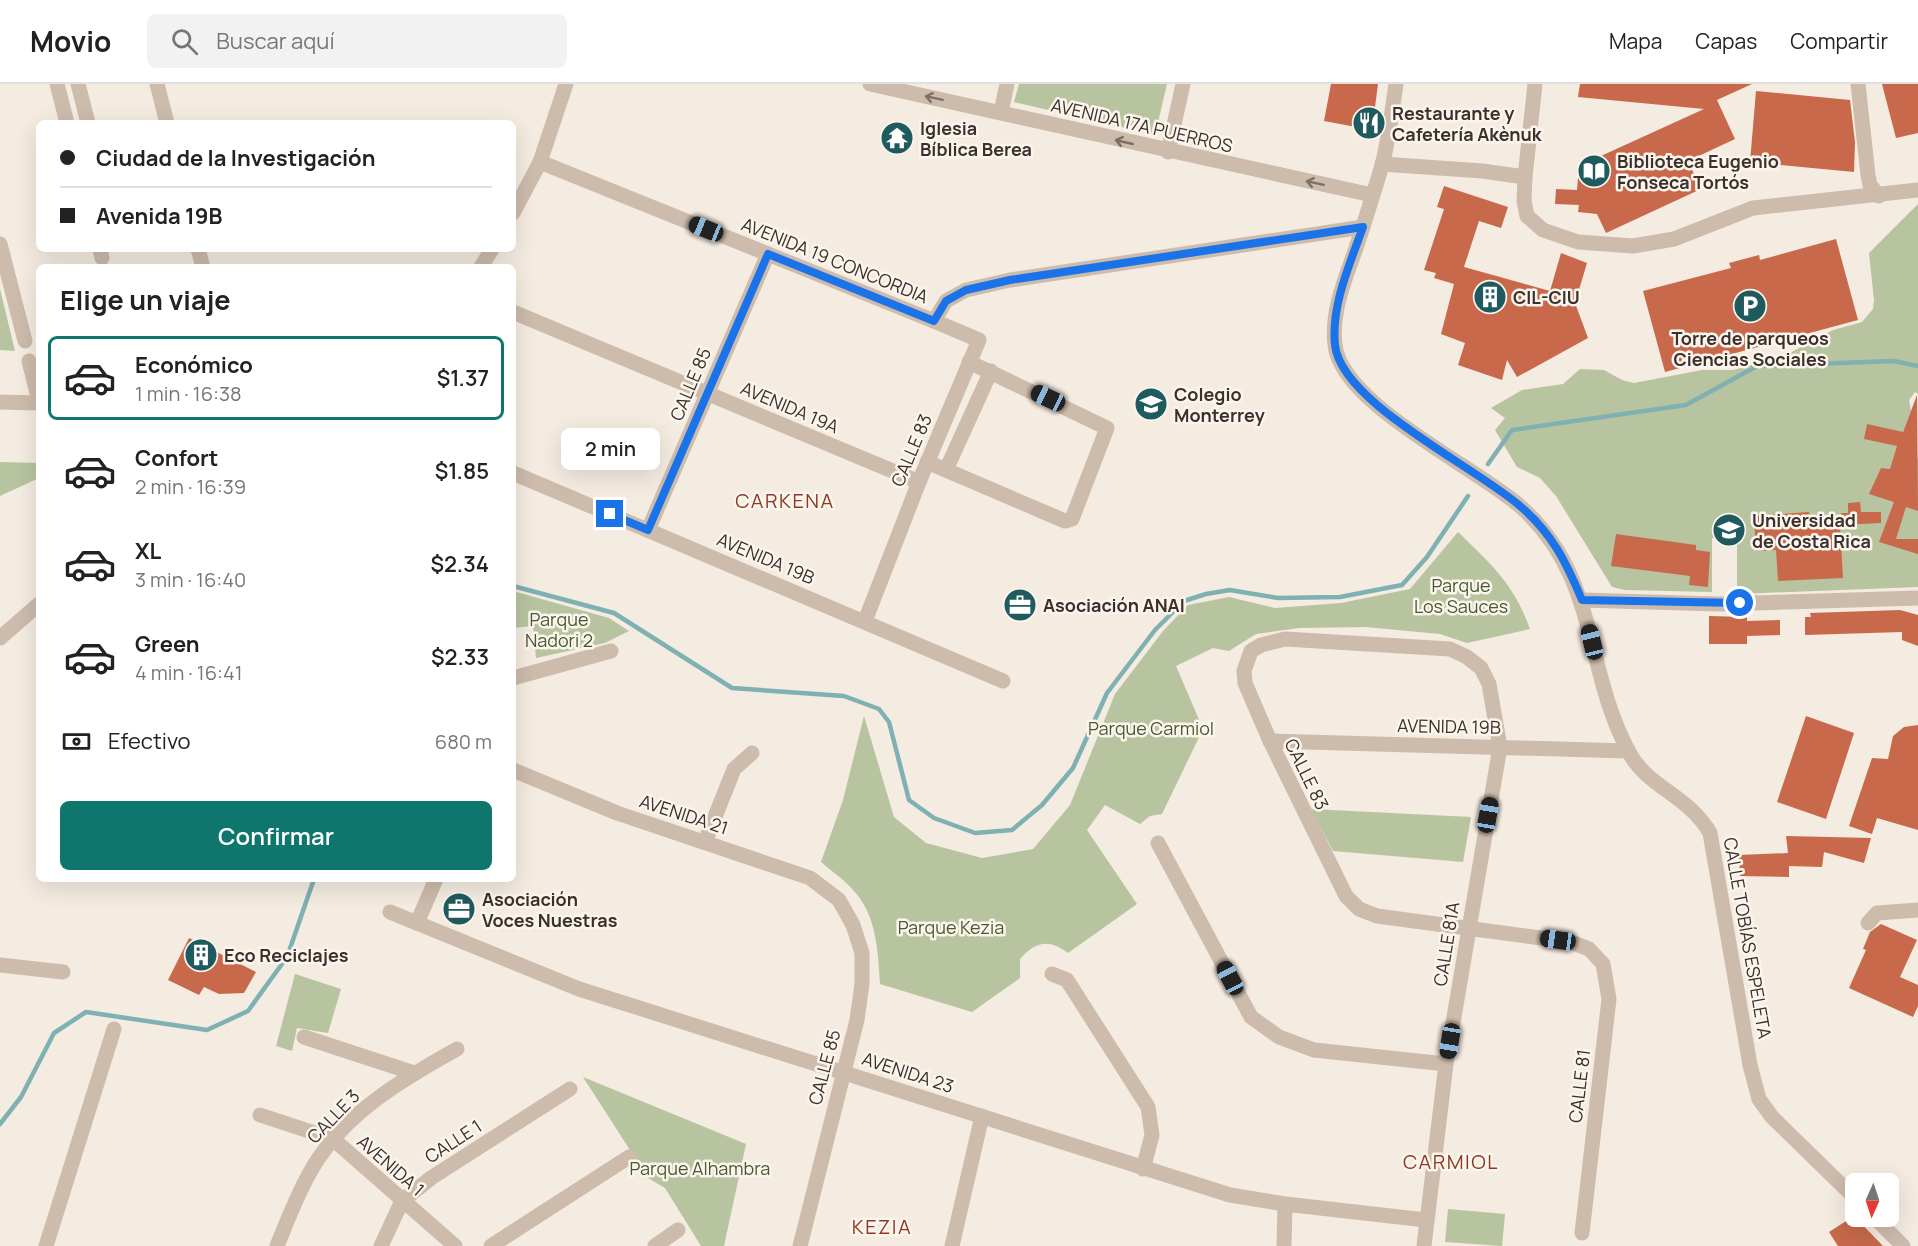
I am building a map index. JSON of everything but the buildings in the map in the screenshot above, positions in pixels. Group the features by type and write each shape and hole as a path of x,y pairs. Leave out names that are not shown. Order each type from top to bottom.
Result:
{"street":[{"path":"57,84 66,120"},
{"path":"78,84 87,120"},
{"path":"157,84 166,120"},
{"path":"516,207 540,162 566,84"},
{"name":"AVENIDA 17A PUERROS","path":"870,84 1001,112 1168,152 1372,195"},
{"path":"1001,112 1008,84"},
{"path":"1168,152 1184,84"},
{"name":"CALLE TOBÍAS ESPELETA","path":"1396,84 1382,164 1336,307 1335,348 1344,370 1363,395 1386,414 1520,506 1562,554 1582,600 1598,664 1628,751 1642,771 1700,816 1710,833 1750,1065 1759,1099 1772,1117 1845,1188"},
{"path":"1535,84 1525,177 1525,209 1533,223 1558,237 1595,244 1656,243 1674,239 1754,208 1918,190"},
{"path":"1858,84 1868,175 1870,185 1878,196"},
{"name":"AVENIDA 19 CONCORDIA","path":"540,162 934,321 946,301 966,290 1010,280 1363,227"},
{"path":"1382,164 1482,171 1525,177"},
{"path":"0,244 25,341"},
{"name":"CALLE 85","path":"648,530 768,254"},
{"name":"AVENIDA 19A","path":"516,313 919,482"},
{"name":"CALLE 83","path":"865,621 927,462 979,340 934,321"},
{"path":"29,361 36,390"},
{"path":"927,462 1065,521 1072,519 1107,428 969,362"},
{"path":"946,470 991,371"},
{"path":"0,402 36,402"},
{"name":"AVENIDA 19B","path":"516,474 1003,681"},
{"path":"1582,600 1718,604 1918,598"},
{"path":"0,638 36,607"},
{"name":"CALLE 83","path":"1467,657 1450,649 1430,647 1285,639 1261,645 1251,651 1244,671 1245,683 1270,741 1335,878 1346,896 1359,909 1377,916 1467,930"},
{"path":"516,677 611,651"},
{"name":"CALLE 81A","path":"1424,1246 1446,1064 1467,930 1500,747 1489,684 1481,668 1467,657"},
{"name":"AVENIDA 19B","path":"1270,741 1628,751"},
{"path":"705,842 734,769 752,753"},
{"name":"AVENIDA 21","path":"516,771 617,813 810,878 839,900"},
{"path":"1158,843 1251,1017 1280,1037 1314,1050 1446,1064"},
{"path":"417,923 435,882"},
{"name":"CALLE 85","path":"800,1246 842,1072 857,1020 862,984 862,953 853,924 839,900"},
{"path":"1868,923 1877,912 1918,910"},
{"name":"AVENIDA 23","path":"390,912 579,989 1230,1195 1286,1204 1426,1220"},
{"name":"CALLE 81","path":"1467,930 1571,942 1589,949 1603,964 1609,999 1582,1233"},
{"path":"0,964 63,972"},
{"path":"1052,974 1067,980 1148,1107 1152,1135 1143,1169"},
{"path":"46,1246 114,1029"},
{"path":"304,1037 414,1072"},
{"name":"CALLE 3","path":"277,1246 297,1197 314,1166 333,1139 368,1106 414,1072 457,1049"},
{"name":"CALLE 1","path":"381,1246 402,1201 431,1178 570,1089"},
{"name":"AVENIDA 1","path":"260,1115 333,1139 455,1246"},
{"path":"952,1246 982,1116"},
{"path":"491,1246 629,1157"},
{"path":"1284,1246 1286,1204"},
{"path":"1884,1227 1903,1246"},
{"path":"655,1246 678,1230"}],"green space":[{"path":"1019,84 1167,84 1155,135 1014,102"},
{"path":"1918,204 1918,394 1915,392 1909,400 1911,411 1899,442 1906,455 1918,459 1918,587 1737,594 1737,538 1712,538 1712,592 1625,590 1612,587 1556,496 1540,478 1517,467 1495,430 1505,418 1491,408 1522,390 1563,384 1580,369 1604,370 1622,380 1634,383 1702,370 1733,370 1786,355 1833,330 1862,322 1873,309 1874,300 1869,253"},
{"path":"0,289 15,351 0,350"},
{"path":"0,462 36,463 36,479 0,496"},
{"path":"1458,532 1501,576 1517,600 1530,629 1467,643 1440,634 1366,627 1299,628 1256,634 1229,651 1213,648 1176,666 1203,729 1162,814 1150,816 1140,824 1105,805 1087,830 1137,904 1068,953 1049,944 1032,948 1020,959 1020,978 972,1012 880,984 875,934 867,911 849,886 821,862 843,800 864,716 894,817 926,843 982,858 1033,849 1070,805 1115,694 1163,631 1188,605 1229,597 1275,608 1341,603 1410,589"},
{"name":"Parque Nadori 2","path":"516,592 609,618 629,631 605,643 536,658 533,626 516,628"},
{"path":"1311,809 1471,817 1463,862 1333,851"},
{"path":"295,974 341,989 328,1033 297,1028 292,1051 276,1046"},
{"name":"Parque Alhambra","path":"583,1077 746,1144 724,1246 701,1246 665,1188 648,1178"},
{"path":"1448,1209 1505,1214 1502,1246 1445,1242"}],"waterway":[{"path":"1488,464 1512,430 1686,405 1757,366 1894,361 1918,366"},
{"path":"516,587 614,613 732,688 844,696 879,709 889,722 909,800 934,818 975,833 1012,830 1042,805 1073,768 1107,693 1155,630 1184,601 1230,590 1278,598 1340,597 1402,585 1427,557 1468,496"},
{"path":"0,1124 21,1097 54,1033 86,1012 207,1030 248,1011 287,957 313,882"}],"place":[{"name":"Restaurante y Cafetería Akènuk","path":"1369,123"},
{"name":"Iglesia Bíblica Berea","path":"897,138"},
{"name":"Biblioteca Eugenio Fonseca Tortós","path":"1594,171"},
{"name":"CIL-CIU","path":"1490,297"},
{"name":"Torre de parqueos Ciencias Sociales","path":"1750,306"},
{"name":"Colegio Monterrey","path":"1151,404"},
{"name":"Universidad de Costa Rica","path":"1729,530"},
{"name":"Asociación ANAI","path":"1020,605"},
{"name":"Asociación Voces Nuestras","path":"459,909"},
{"name":"Eco Reciclajes","path":"201,955"}],"district":[{"name":"CARKENA","path":"785,500"},
{"name":"CARMIOL","path":"1451,1161"},
{"name":"KEZIA","path":"882,1226"}],"route":[{"path":"610,514 648,530 768,254 934,321 946,301 966,290 1010,280 1363,227 1336,307 1335,348 1344,370 1363,395 1386,414 1520,506 1543,529 1562,554 1582,600 1740,603"}],"park label":[{"name":"Parque Los Sauces","path":"1461,595"},
{"name":"Parque Carmiol","path":"1151,728"},
{"name":"Parque Kezia","path":"951,927"}]}
